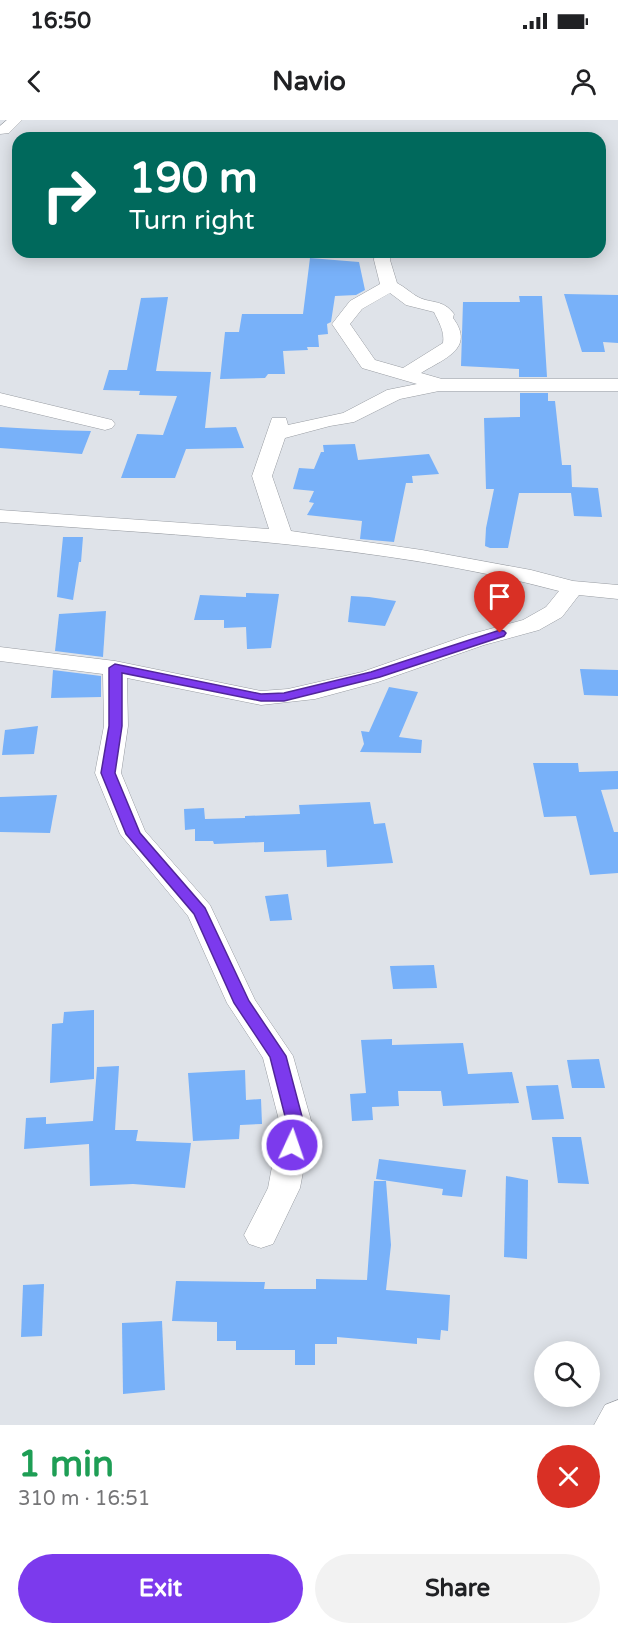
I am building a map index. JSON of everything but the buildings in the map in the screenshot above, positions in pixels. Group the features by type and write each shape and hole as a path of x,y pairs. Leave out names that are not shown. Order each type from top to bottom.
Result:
{"street":[{"path":"382,258 389,286 404,293 412,301 440,308 445,314 444,319 451,326 453,335 451,346 405,375"},
{"path":"389,286 356,306 341,324 368,364 439,384"},
{"path":"282,536 262,476 278,428 347,418 394,394 439,384 618,385"},
{"path":"0,399 105,424"},
{"path":"0,516 282,536 422,557 572,588 618,592"},
{"path":"0,654 115,668 261,698 284,697 376,674 537,623 563,606 572,588"},
{"path":"115,668 116,726 108,773 133,834 200,912 242,1003 278,1056 296,1124 284,1188 261,1235"},
{"path":"612,1425 618,1416"}],"route":[{"path":"292,1145 296,1124 278,1056 242,1003 200,912 133,834 108,773 116,726 115,668 261,698 284,697 376,674 500,633"}]}
